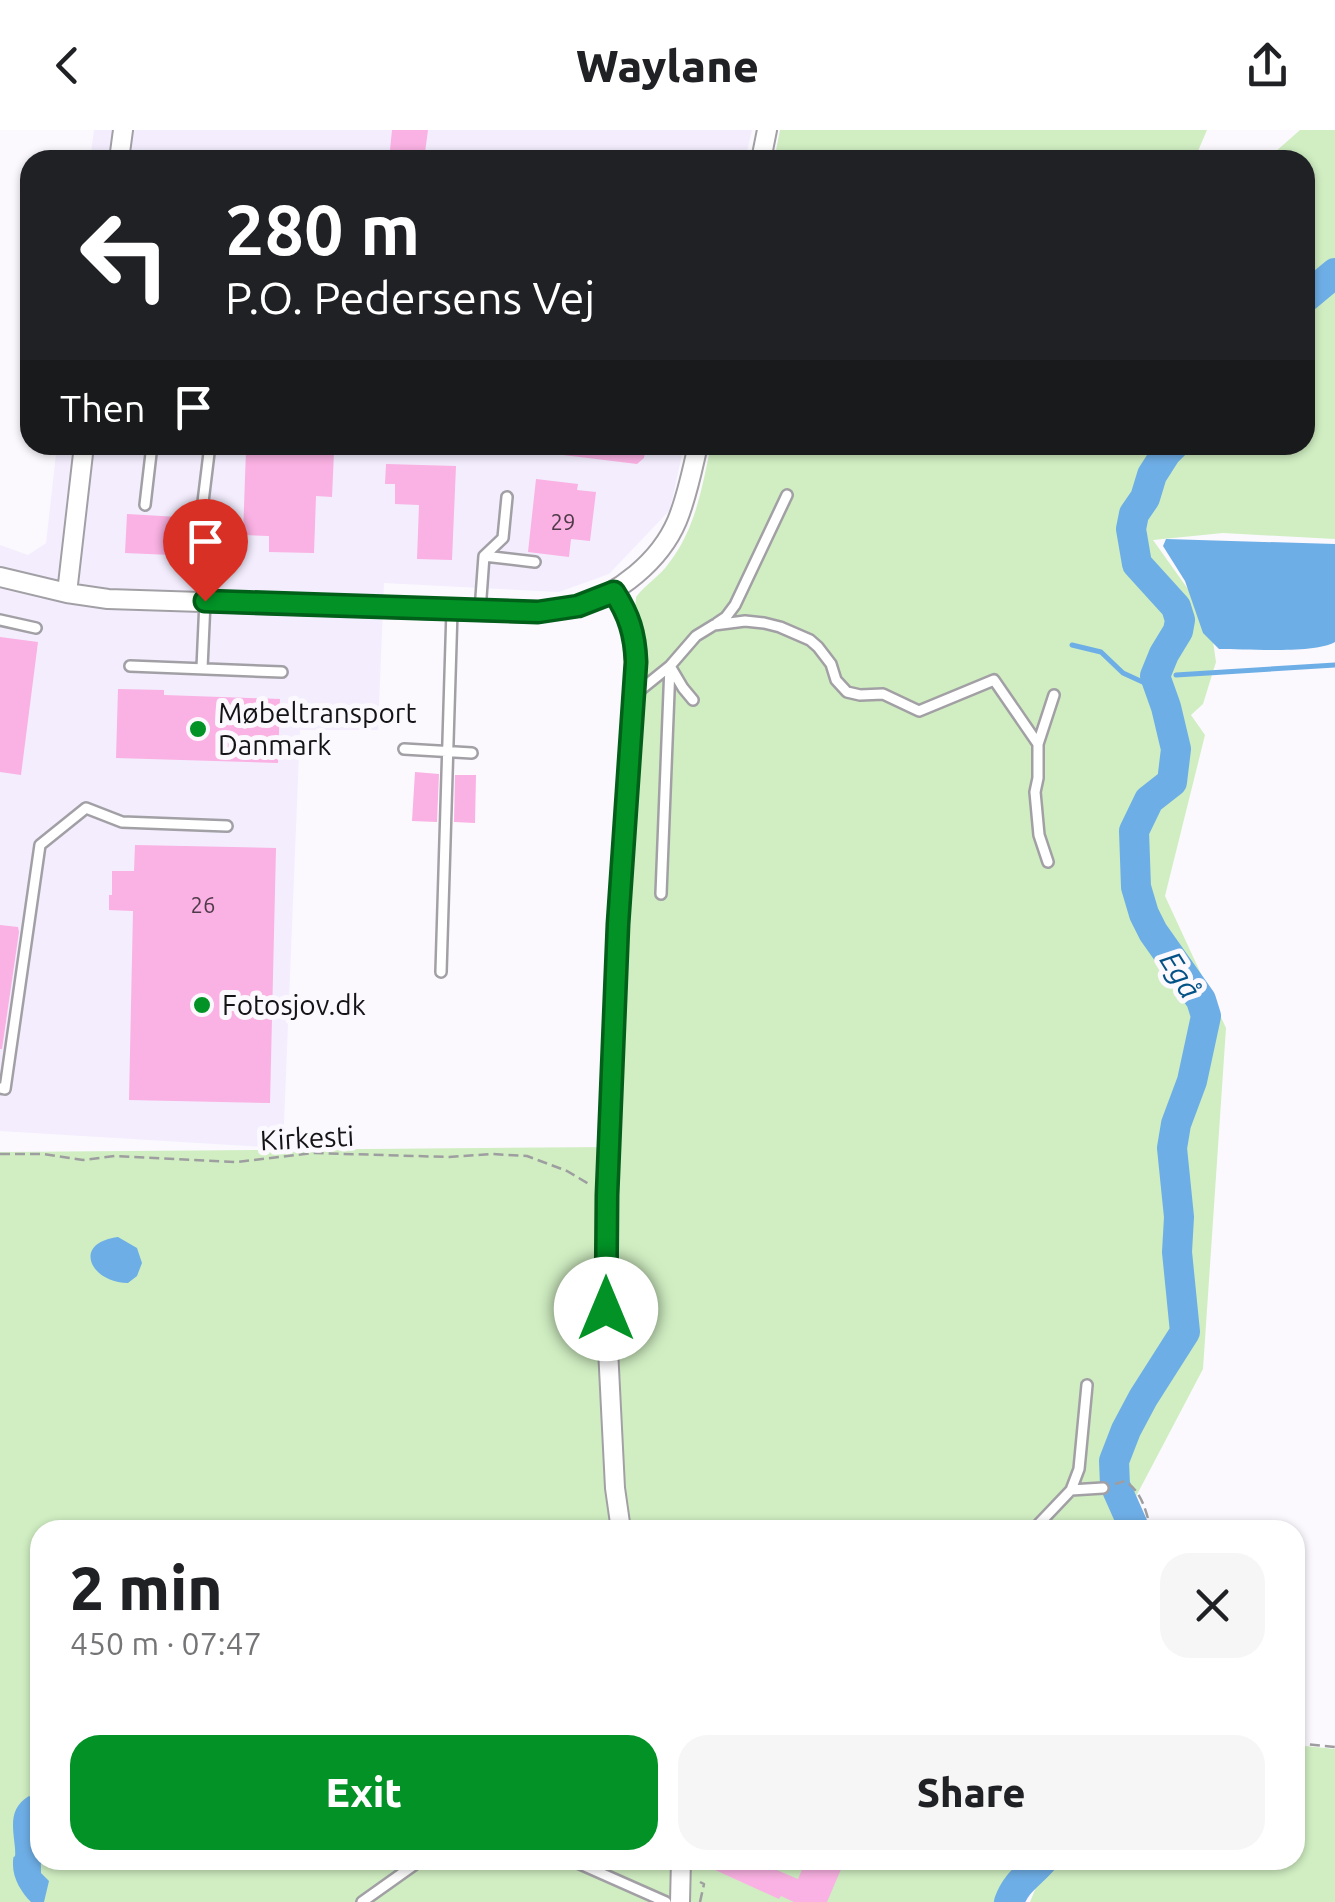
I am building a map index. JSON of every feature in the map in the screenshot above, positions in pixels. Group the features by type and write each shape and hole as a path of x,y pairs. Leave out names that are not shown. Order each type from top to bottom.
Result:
{"street":[{"path":"66,593 83,455"},
{"path":"0,577 108,599 538,612 578,606 614,592 658,551 675,526 696,455"},
{"path":"614,592 632,626 636,662 618,924 607,1195 606,1309 619,1520"},
{"path":"680,1902 681,1870"}],"lane":[{"path":"145,505 151,455"},
{"path":"202,510 209,455"},
{"path":"634,694 670,666 696,636 726,617 787,495"},
{"path":"480,611 484,556 503,538 507,497"},
{"path":"484,556 536,562"},
{"path":"202,668 205,601"},
{"path":"441,972 452,610"},
{"path":"0,620 36,628"},
{"path":"714,625 764,623 810,640 831,664 836,680 846,692 883,694 920,711 994,680 1038,744"},
{"path":"130,666 282,672"},
{"path":"670,666 693,700"},
{"path":"661,894 670,666"},
{"path":"1048,862 1039,835 1035,792 1038,744 1054,695"},
{"path":"404,749 472,753"},
{"path":"0,1088 5,1088 40,845 86,808 122,822 228,826"},
{"path":"1043,1520 1071,1490 1079,1468 1086,1385"},
{"path":"1071,1490 1104,1488"},
{"path":"362,1902 407,1870"},
{"path":"594,1870 666,1902"}],"path":[{"name":"Kirkesti","path":"0,1154 44,1154 83,1160 115,1156 236,1162 314,1153 448,1158 527,1156 567,1170 607,1195"},
{"path":"1125,1481 1144,1501 1149,1520"},
{"path":"1305,1744 1335,1746"}],"shaded area":[{"path":"94,130 752,130 747,150 91,150"},
{"path":"56,455 682,455 670,510 609,574 559,592 384,583 378,730 300,730 283,1148 0,1131 0,545 28,555 46,543"}],"green space":[{"path":"780,130 1207,130 1198,150 776,150"},
{"path":"1300,130 1335,130 1335,539 1223,533 1153,540 1210,620 1216,662 1203,704 1191,715 1205,735 1165,896 1226,1028 1203,1369 1132,1504 1137,1520 30,1520 30,1870 1033,1870 1009,1902 0,1902 0,1152 614,1147 621,964 643,636 635,610 636,597 665,568 686,536 709,455 1315,455 1315,150 1277,150"},
{"path":"1305,1746 1335,1749 1335,1902 1030,1902 1043,1870 1305,1870"}],"water":[{"path":"1166,539 1335,544 1335,642 1296,649 1219,649 1203,633 1185,581 1163,546"},
{"path":"118,1237 137,1248 142,1263 137,1276 128,1283 104,1277 91,1262 95,1247"},
{"path":"30,1797 30,1870 41,1870 49,1881 44,1902 31,1902 13,1870 13,1819 22,1801"}],"building":[{"path":"392,130 428,130 425,150 390,150"},
{"path":"246,455 334,455 332,497 316,496 314,553 269,552 269,536 243,535"},
{"path":"563,455 644,455 637,464"},
{"path":"386,464 456,466 452,560 417,559 419,505 395,504 395,484 385,484"},
{"path":"536,479 578,484 577,490 596,492 590,541 571,539 569,557 528,552"},
{"path":"127,514 196,518 194,556 125,553"},
{"path":"0,637 38,642 21,775 0,772"},
{"name":"Møbeltransport Danmark","path":"118,689 164,690 164,695 280,699 278,763 116,758"},
{"path":"415,772 439,774 437,822 412,821"},
{"path":"455,775 476,775 475,823 454,822"},
{"name":"Fotosjov.dk","path":"135,845 276,848 270,1103 129,1100 133,911 109,910 109,895 112,871 134,871"},
{"path":"0,925 18,927 19,932 2,1049 0,1049"},
{"path":"715,1870 777,1870 798,1879 802,1870 841,1870 827,1902 794,1902 781,1896 779,1899"}],"waterway":[{"name":"Egå","path":"1315,290 1335,273"},
{"name":"Egå","path":"1131,1520 1115,1485 1114,1461 1143,1398 1185,1332 1172,1148 1206,1016 1201,1000 1153,932 1136,887 1134,831 1149,800 1172,782 1176,749 1155,676 1180,620 1176,607 1137,564 1131,529 1134,514 1165,455"},
{"path":"1072,645 1101,652 1123,673 1158,689"},
{"path":"1176,675 1335,665"},
{"name":"Egå","path":"1009,1902 1033,1870"}],"place":[{"name":"Møbeltransport Danmark","path":"198,729"},
{"name":"Fotosjov.dk","path":"202,1005"}],"route":[{"path":"205,601 538,612 578,606 614,592 626,611 636,644 636,662 618,924 606,1309"}]}
